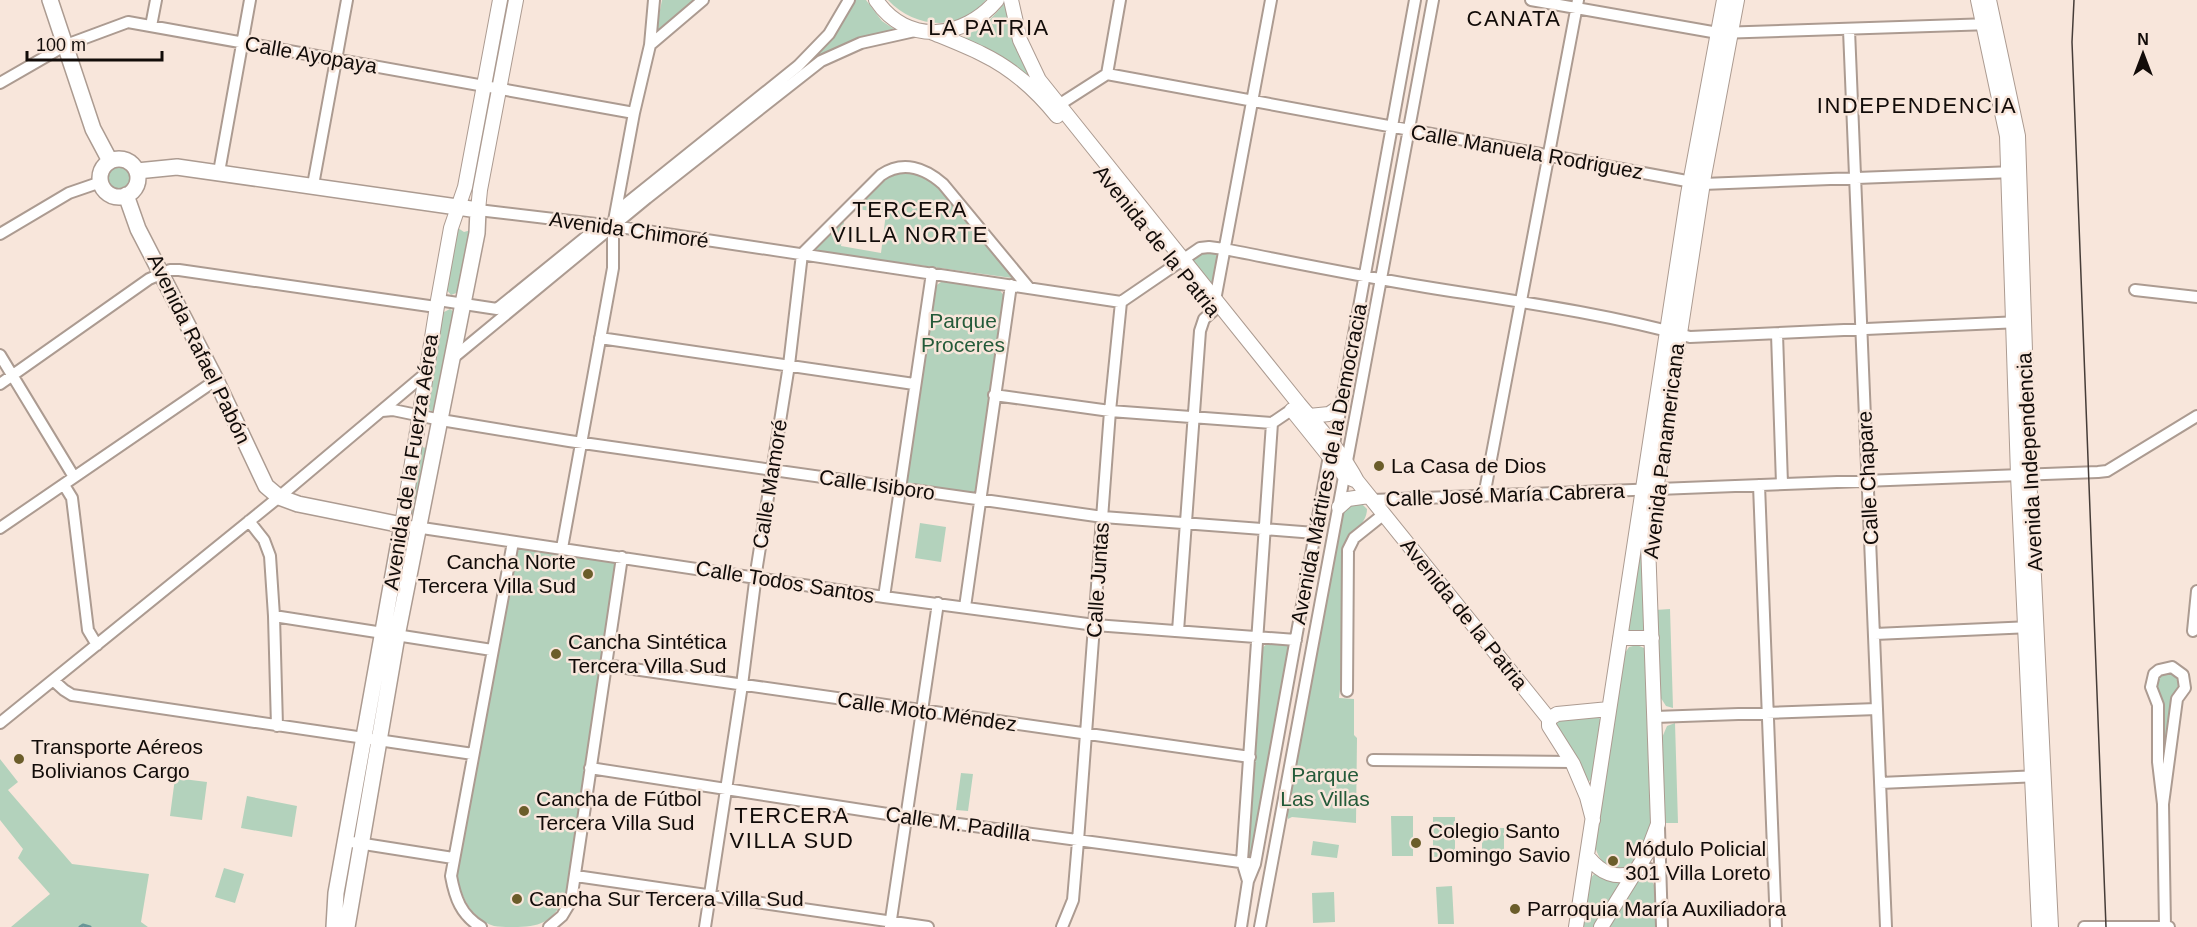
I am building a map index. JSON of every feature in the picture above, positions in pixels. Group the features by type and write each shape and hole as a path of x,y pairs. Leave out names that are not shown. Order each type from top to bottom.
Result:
{"highway":[{"path":"50,0 93,129 111,161"},
{"path":"126,160 133,164 137,171 137,185 126,195 111,195 106,192 101,182 102,170 111,161 126,160"},
{"name":"Avenida Chimoré","path":"137,171 167,166 478,210"},
{"name":"Avenida Rafael Pabón","path":"126,195 138,229 216,380 266,486 279,497"},
{"name":"Avenida de la Fuerza Aérea","path":"347,927 353,842 390,634 410,526 441,420 477,232 478,210"},
{"name":"Calle Todos Santos","path":"279,497 314,508 410,526"},
{"name":"Avenida de la Fuerza Aérea","path":"334,927 336,893 353,842"}],"main road":[{"name":"Avenida de la Fuerza Aérea","path":"410,526 418,416 424,374 451,228 465,187 500,0"},
{"name":"Avenida de la Fuerza Aérea","path":"478,210 480,187 516,0"},
{"name":"Avenida de la Patria","path":"876,0 888,14 898,21 982,53 1055,107"},
{"path":"925,31 946,32 961,28 987,12 997,0"},
{"name":"Avenida de la Patria","path":"1011,0 1028,59 1055,107 1549,719 1549,726 1572,762 1587,797 1593,820"},
{"name":"Avenida Panamericana","path":"1724,0 1725,33"},
{"name":"Avenida Panamericana","path":"1576,927 1620,638 1648,490 1697,183 1725,33 1737,0"},
{"name":"Avenida Independencia","path":"1978,0 1988,24 2017,127 2012,172 2023,474 2038,776 2039,927"},
{"name":"Avenida Independencia","path":"1988,24 1989,0"},
{"path":"1309,416 1329,414 1341,406"},
{"name":"Avenida de la Patria","path":"1295,407 1309,416 1331,450"},
{"name":"Avenida Panamericana","path":"1601,927 1636,873 1647,853 1658,824 1648,490"},
{"path":"1339,507 1348,499 1371,498"},
{"path":"1620,638 1652,638"},
{"path":"1549,719 1557,714 1610,709"},
{"name":"Avenida Independencia","path":"2038,776 2051,927"},
{"path":"1588,856 1604,873 1617,876 1636,873"}],"street":[{"path":"151,26 156,0"},
{"path":"219,172 250,0"},
{"path":"313,185 347,0"},
{"path":"562,548 613,268 614,226 634,113 650,45 654,0"},
{"path":"650,45 703,0"},
{"path":"0,384 149,279 161,273 179,270 437,304 497,309 798,66 829,34 849,0"},
{"path":"1055,107 1107,74 1120,0"},
{"path":"1178,631 1192,417 1201,324 1214,305 1271,0"},
{"name":"Avenida Mártires de la Democracia","path":"1241,927 1248,881 1256,864 1415,0"},
{"name":"Avenida Mártires de la Democracia","path":"1260,927 1339,507 1350,473 1381,279 1433,0"},
{"path":"1531,0 1577,4 1725,33 1988,24"},
{"path":"1484,496 1577,4"},
{"name":"Calle Ayopaya","path":"0,83 66,45 128,22 634,113"},
{"name":"Calle Chapare","path":"1849,30 1857,178 1861,330 1886,927"},
{"path":"453,358 821,61 861,43 925,31"},
{"name":"Calle Manuela Rodriguez","path":"1107,74 1697,183 2012,172"},
{"path":"801,254 881,175 890,169 904,167 920,169 930,173 943,184 1029,288"},
{"path":"0,234 69,193 101,182"},
{"name":"Avenida Chimoré","path":"478,210 614,226 1121,302"},
{"path":"1121,302 1200,248 1209,247 1520,302 1690,337 2018,322"},
{"name":"Calle Mamoré","path":"705,927 789,365 801,254"},
{"path":"884,597 932,273"},
{"path":"965,607 1011,285"},
{"path":"2135,290 2197,297"},
{"name":"Calle Juntas","path":"1062,927 1073,900 1110,411 1121,302"},
{"path":"1777,334 1782,484"},
{"path":"600,338 914,384"},
{"path":"0,355 74,477"},
{"path":"1,722 279,497 424,374"},
{"path":"0,528 216,380"},
{"path":"994,395 1110,411 1272,423 1295,407"},
{"name":"Calle Isiboro","path":"382,411 393,410 581,443 1103,517 1315,534"},
{"name":"Calle José María Cabrera","path":"1371,498 1648,490 2107,471 2197,416"},
{"path":"1248,881 1242,861 1272,423"},
{"path":"63,485 72,498 88,630 97,645"},
{"path":"1759,485 1776,927"},
{"path":"1347,691 1348,550 1354,538 1384,514"},
{"path":"249,521 264,540 270,556 277,726"},
{"name":"Calle Todos Santos","path":"410,526 884,597 1095,625 1296,640"},
{"path":"481,927 468,917 457,901 451,876 513,542"},
{"path":"549,927 562,916 571,901 576,876 622,557"},
{"path":"2193,631 2197,591"},
{"path":"890,924 938,603"},
{"path":"274,616 492,650"},
{"path":"1875,634 2032,627"},
{"name":"Calle Moto Méndez","path":"605,665 1250,758"},
{"path":"2084,927 2167,926 2163,804 2158,762 2158,705 2151,687 2151,680 2159,670 2172,667 2183,675 2185,688 2177,699 2163,804"},
{"path":"54,681 72,694 473,754"},
{"path":"1655,717 1877,710"},
{"path":"1373,760 1572,762"},
{"name":"Calle M. Padilla","path":"590,768 907,817 1256,864"},
{"path":"1880,783 2038,776"},
{"path":"1658,824 1662,927"},
{"path":"353,842 453,858"},
{"path":"1636,873 1646,868 1660,872"},
{"path":"576,876 890,924 928,927"}],"green space":[{"path":"662,0 698,0 655,35"},
{"path":"854,0 866,0 882,21 897,31 852,42 810,62 836,32"},
{"path":"888,0 986,0 975,11 963,18 937,23 911,16"},
{"path":"1006,2 1038,86 960,39 986,24"},
{"path":"120,164 130,168 134,178 130,188 120,192 110,188 106,178 110,168"},
{"name":"Parque Proceres","path":"894,174 910,174 926,177 935,183 971,222 1012,278 817,251 815,248 883,180","holes":["857,209 886,213 881,253 841,246 844,221"]},
{"path":"458,228 464,232 471,230 459,292 451,295 446,289"},
{"path":"1209,252 1218,254 1211,287 1190,262 1199,255"},
{"name":"Parque Proceres","path":"946,281 998,288 1005,297 974,494 906,484 934,287"},
{"path":"450,309 454,312 435,411 431,411 427,407 442,313"},
{"path":"421,447 427,448 413,514 411,513"},
{"path":"1646,496 1645,631 1627,630"},
{"name":"Parque Las Villas","path":"1361,503 1367,509 1364,520 1342,550 1344,654 1339,698 1354,699 1354,735 1357,738 1356,823 1292,817 1288,819 1287,814 1343,509 1344,506"},
{"path":"920,523 946,527 941,562 915,558"},
{"path":"524,548 613,561 616,565 565,898 555,913 544,922 531,926 501,927 486,923 473,912 460,889 457,872 517,551"},
{"path":"1670,609 1673,708 1666,706 1659,695 1655,610"},
{"name":"Parque Las Villas","path":"1269,642 1290,644 1250,859 1246,857 1261,649"},
{"path":"1637,645 1646,651 1651,821 1640,855 1627,869 1614,870 1603,862 1595,842 1625,653 1629,647"},
{"path":"2170,670 2181,680 2163,761 2163,710 2157,676"},
{"path":"1599,717 1601,722 1593,779 1589,781 1586,780 1556,731 1555,722"},
{"path":"1675,723 1678,823 1663,823 1661,740 1667,726"},
{"path":"0,759 18,782 8,790 72,864 149,874 141,922 148,927 11,927 50,894 18,858 23,849 0,820"},
{"path":"961,773 973,774 968,811 956,810"},
{"path":"175,778 207,782 202,820 170,816"},
{"path":"247,796 297,806 292,837 241,828"},
{"path":"1391,816 1413,816 1413,856 1392,856"},
{"path":"1433,817 1455,817 1455,856 1433,857"},
{"path":"1482,828 1504,828 1504,858 1482,858"},
{"path":"1313,841 1339,845 1337,858 1311,855"},
{"path":"224,868 244,874 235,903 215,897"},
{"path":"1594,874 1621,885 1595,927 1583,927 1590,879"},
{"path":"1644,876 1651,879 1654,885 1656,927 1608,927 1639,879"},
{"path":"1452,886 1454,924 1438,924 1436,887"},
{"path":"1334,892 1335,922 1313,923 1312,893"}],"waterway":[{"path":"80,927 83,925 90,927"}],"tram line":[{"path":"2074,0 2072,42 2106,927"}],"place":[{"name":"La Casa de Dios","path":"1379,466"},
{"name":"Cancha Norte Tercera Villa Sud","path":"588,574"},
{"name":"Cancha Sintética Tercera Villa Sud","path":"556,654"},
{"name":"Transporte Aéreos Bolivianos Cargo","path":"19,759"},
{"name":"Cancha de Fútbol Tercera Villa Sud","path":"524,811"},
{"name":"Colegio Santo Domingo Savio","path":"1416,843"},
{"name":"Módulo Policial 301 Villa Loreto","path":"1613,861"},
{"name":"Cancha Sur Tercera Villa Sud","path":"517,899"},
{"name":"Parroquia María Auxiliadora","path":"1515,909"}],"district":[{"name":"CANATA","path":"1514,18"},
{"name":"LA PATRIA","path":"989,27"},
{"name":"INDEPENDENCIA","path":"1917,105"},
{"name":"TERCERA VILLA NORTE","path":"910,222"},
{"name":"TERCERA VILLA SUD","path":"792,828"}]}
